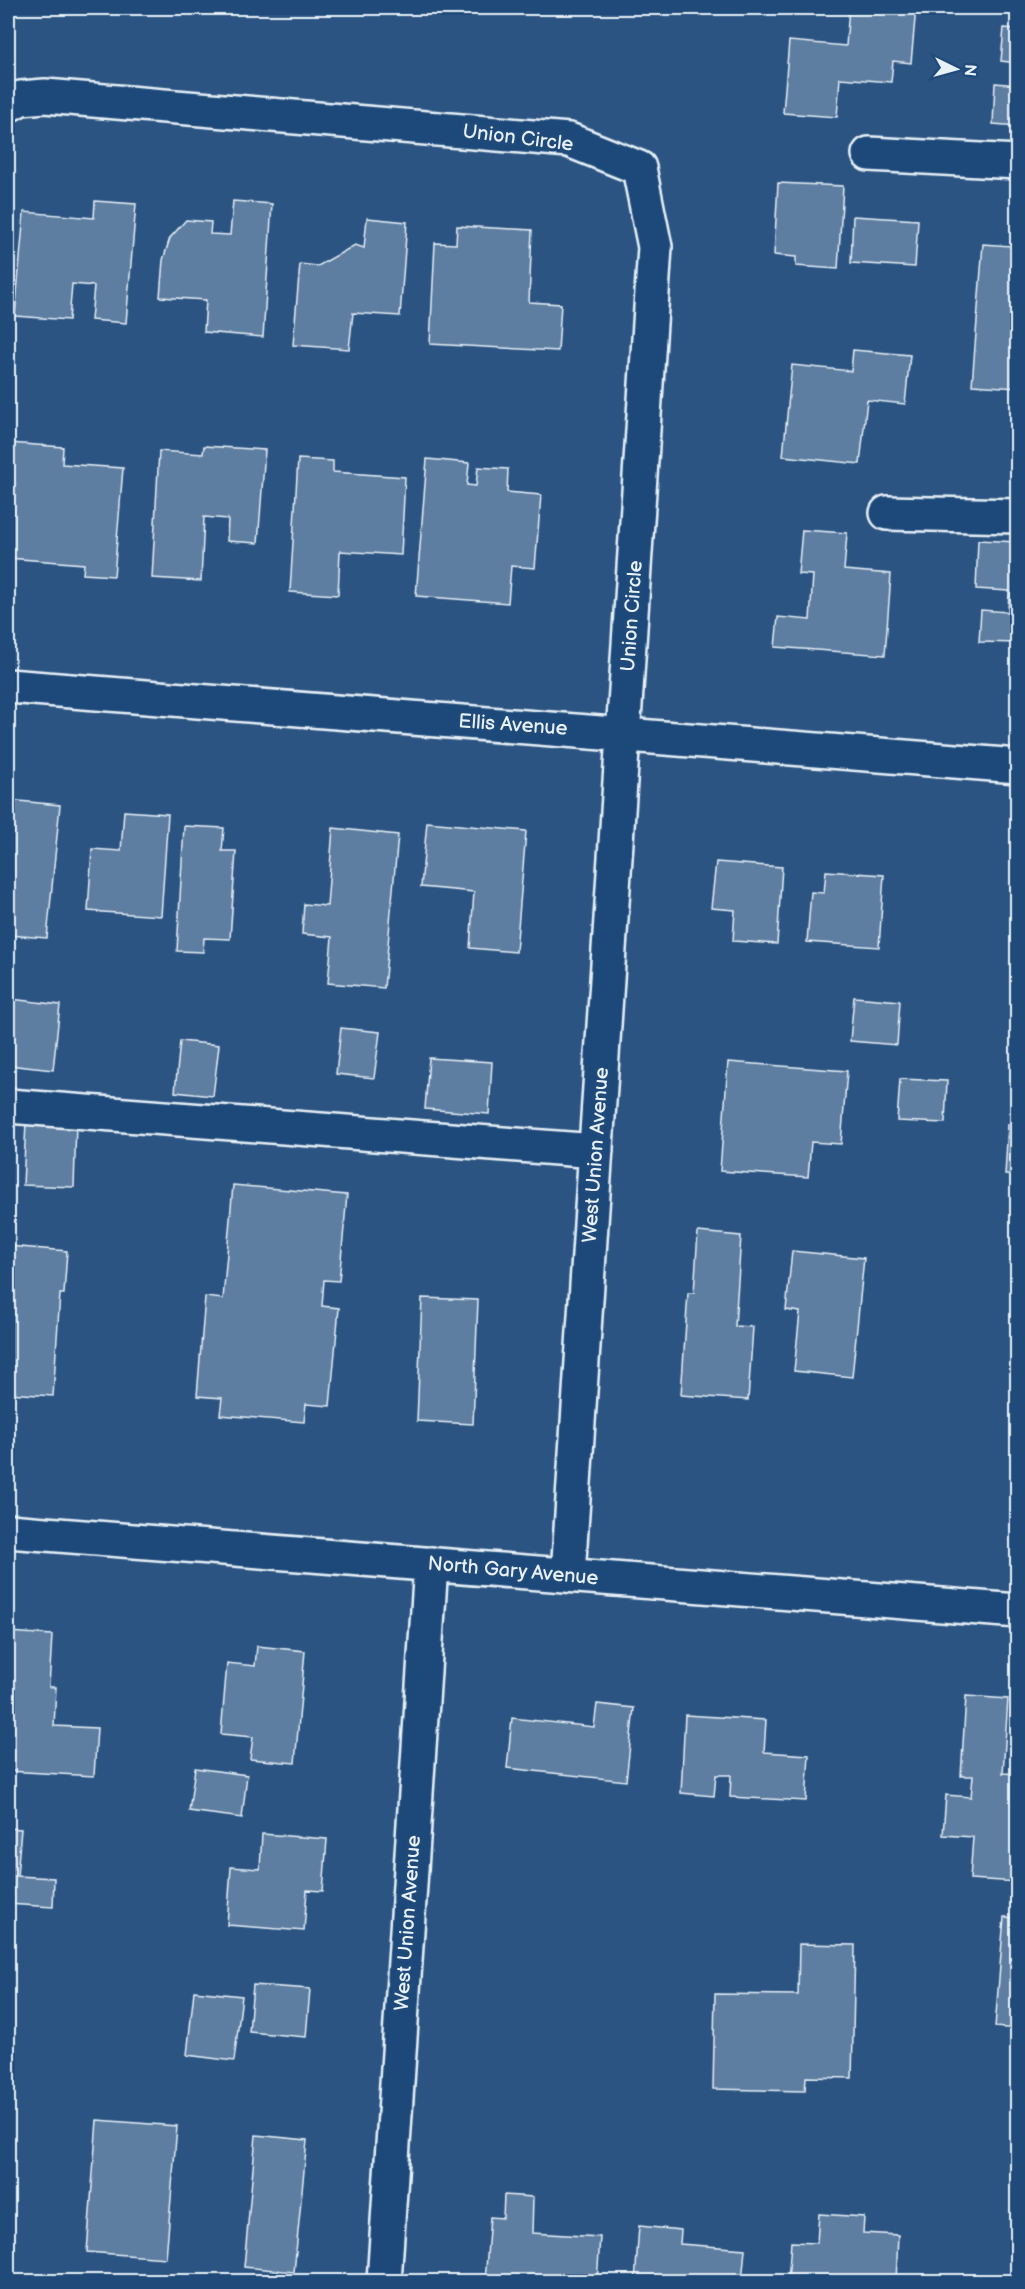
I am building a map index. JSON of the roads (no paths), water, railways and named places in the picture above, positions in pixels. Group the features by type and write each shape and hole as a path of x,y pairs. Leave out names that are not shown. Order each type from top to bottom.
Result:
{"street":[{"name":"Union Circle","path":"8,105 21,98 45,96 569,140 639,168 655,247 624,734"},
{"path":"869,154 1017,162"},
{"path":"887,513 1017,516"},
{"name":"Ellis Avenue","path":"8,686 1017,766"},
{"name":"West Union Avenue","path":"568,1575 624,734"},
{"path":"8,1106 596,1151"},
{"name":"North Gary Avenue","path":"8,1531 1017,1611"},
{"name":"West Union Avenue","path":"384,2282 431,1564"}]}
